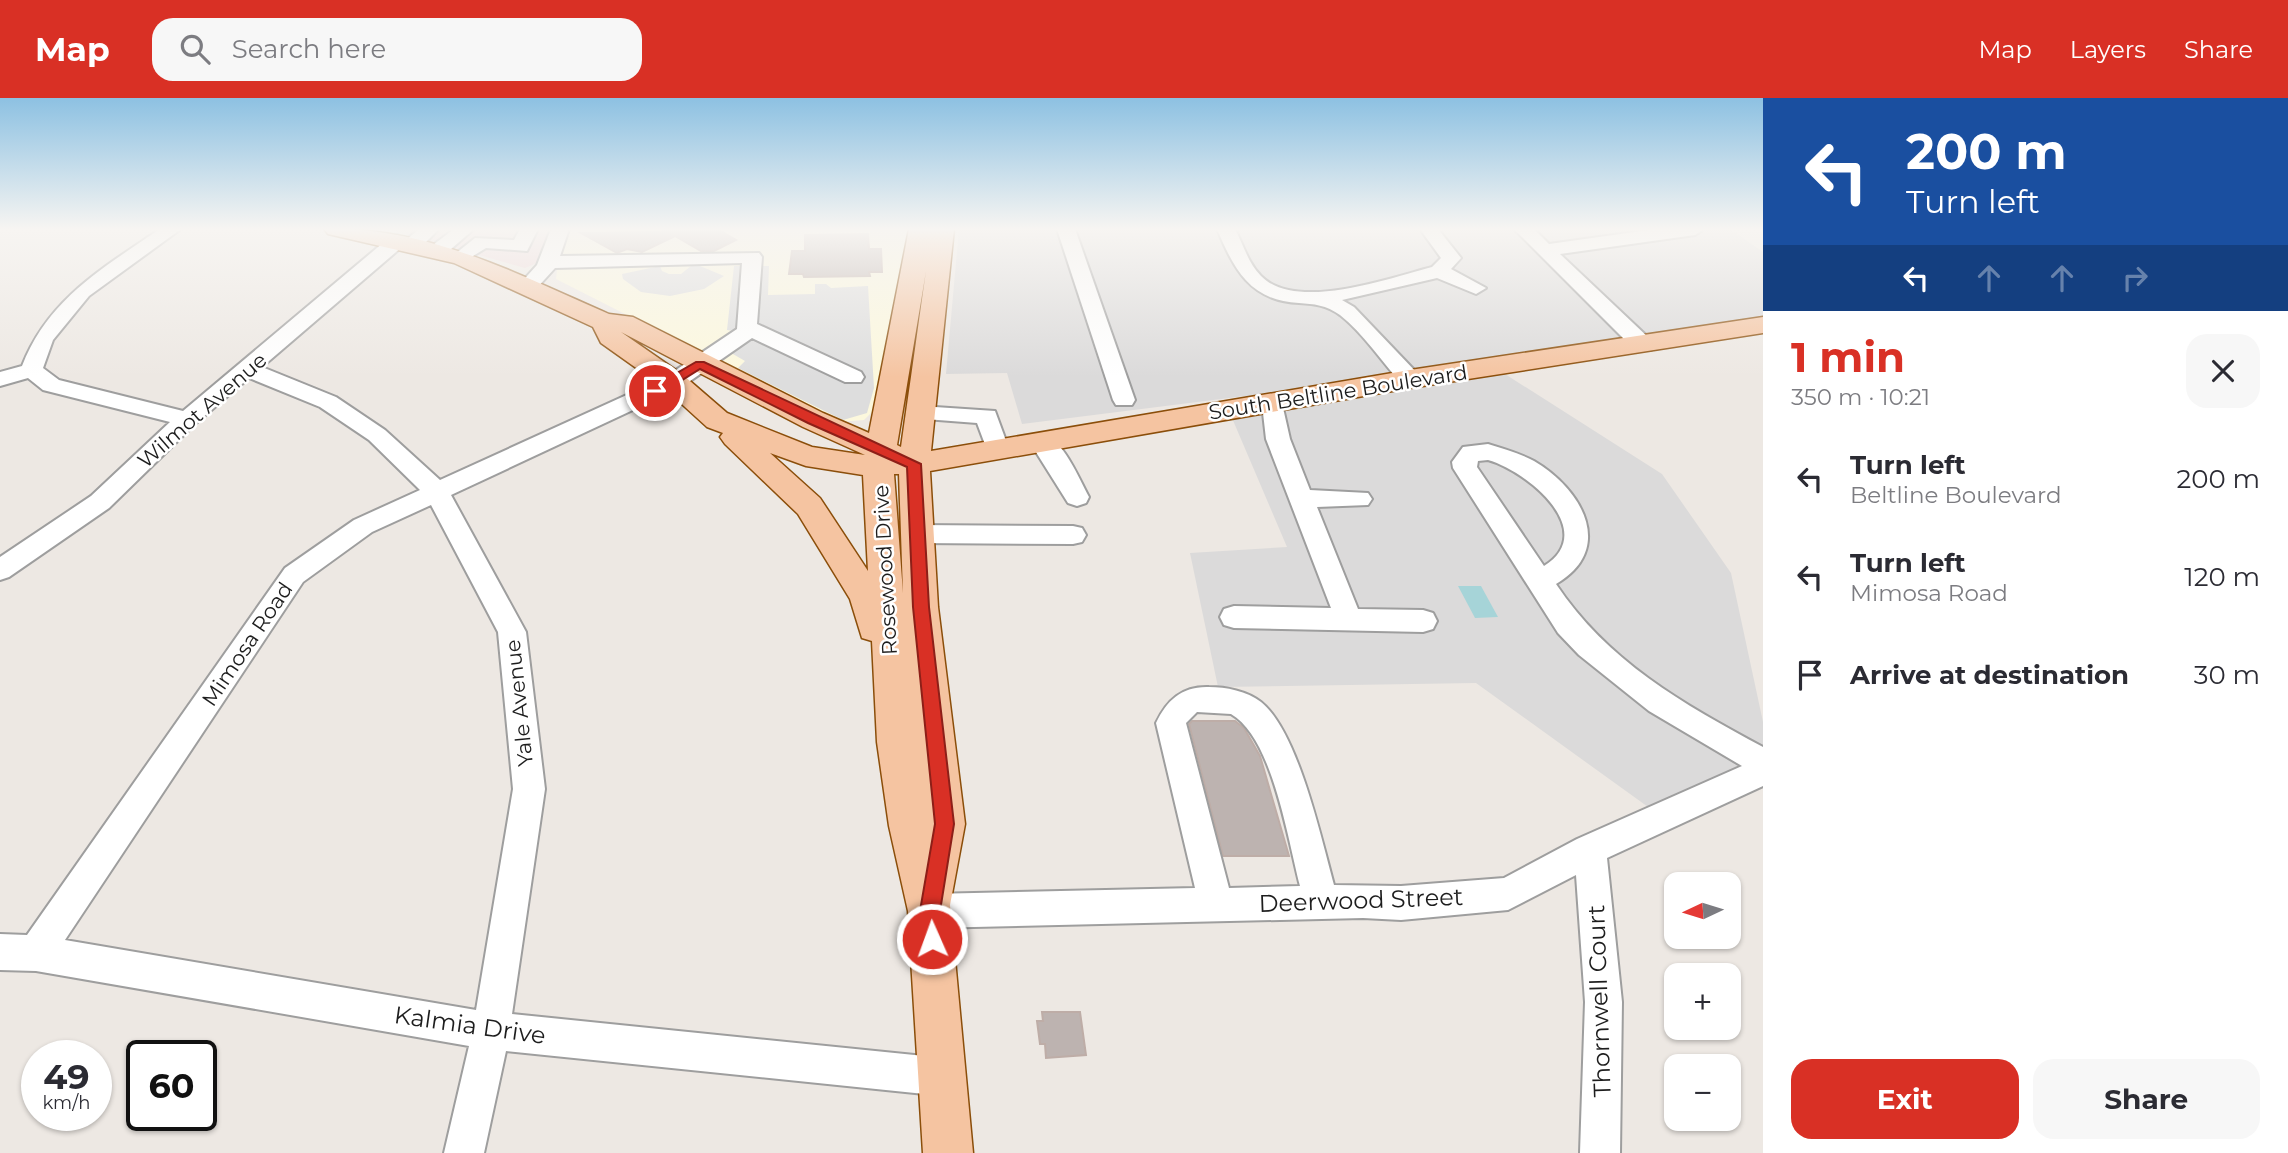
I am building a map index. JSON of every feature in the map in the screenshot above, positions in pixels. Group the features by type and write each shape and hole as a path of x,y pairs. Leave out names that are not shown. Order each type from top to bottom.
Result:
{"main road":[{"path":"513,278 604,322 624,323 879,457"},
{"name":"Rosewood Drive","path":"912,278 879,457 896,743 909,827 930,911 948,1153"},
{"name":"Rosewood Drive","path":"930,911 945,824 921,607 914,464 937,278"},
{"path":"604,322 610,337 674,382 809,506 867,597 896,743"},
{"name":"South Beltline Boulevard","path":"717,420 806,456 879,457 914,464 1410,379 1763,325"}],"street":[{"path":"31,370 43,339 82,292 102,278"},
{"name":"Wilmot Avenue","path":"0,570 100,502 187,419 249,370 379,278"},
{"path":"528,286 535,278"},
{"path":"750,278 746,327 853,377"},
{"path":"1083,278 1124,400"},
{"path":"1252,278 1260,287 1290,296 1349,302 1418,278"},
{"path":"1455,278 1476,288"},
{"path":"1574,278 1643,345"},
{"path":"1349,302 1410,379"},
{"name":"Mimosa Road","path":"36,953 295,575 363,526 674,382 750,329"},
{"path":"0,379 31,370"},
{"path":"31,370 51,385 187,419"},
{"name":"Yale Avenue","path":"249,370 337,409 377,435 436,491 512,632 528,789 491,1031 464,1153"},
{"path":"1273,404 1278,439 1349,620"},
{"path":"920,413 987,416 997,449"},
{"path":"1041,441 1055,458 1077,497"},
{"path":"1540,581 1566,565 1573,556 1578,536 1572,514 1546,483 1515,461 1497,452 1471,453 1464,462 1465,468 1568,625 1617,674 1660,705 1763,762"},
{"path":"1300,498 1359,499"},
{"path":"917,534 1073,535"},
{"path":"1234,617 1423,621"},
{"path":"1216,904 1171,723 1178,708 1192,699 1230,700 1251,712 1266,730 1286,780 1321,902"},
{"name":"Deerwood Street","path":"930,911 1321,902 1401,903 1508,894 1588,850 1763,771"},
{"name":"Thornwell Court","path":"1588,850 1597,897 1606,1050 1600,1153"},
{"name":"Kalmia Drive","path":"0,952 36,953 491,1031 944,1077"}],"shaded area":[{"path":"721,278 704,289 670,296 641,292 623,279"},
{"path":"733,278 769,278 768,295 815,294 815,284 826,284 831,288 868,286 874,388 867,413 843,420 738,368 745,361 714,343 733,331 727,330"},
{"path":"899,278 873,411 864,420 838,422 556,279"},
{"path":"955,278 1763,278 1763,325 1494,367 1662,474 1731,573 1763,722 1763,771 1662,817 1476,683 1218,687 1190,553 1287,547 1229,411 1250,408 1245,396 1022,424 1007,373 946,374"}],"water":[{"path":"1458,586 1481,586 1498,617 1475,618"}],"building":[{"path":"1192,721 1235,721 1244,728 1260,756 1289,856 1223,856 1189,724"},
{"path":"1042,1012 1080,1012 1086,1055 1046,1058 1045,1044 1040,1044 1037,1021 1043,1021"}],"route":[{"path":"655,391 700,364 813,420 914,464 921,607 945,824 930,911 932,939"}]}
